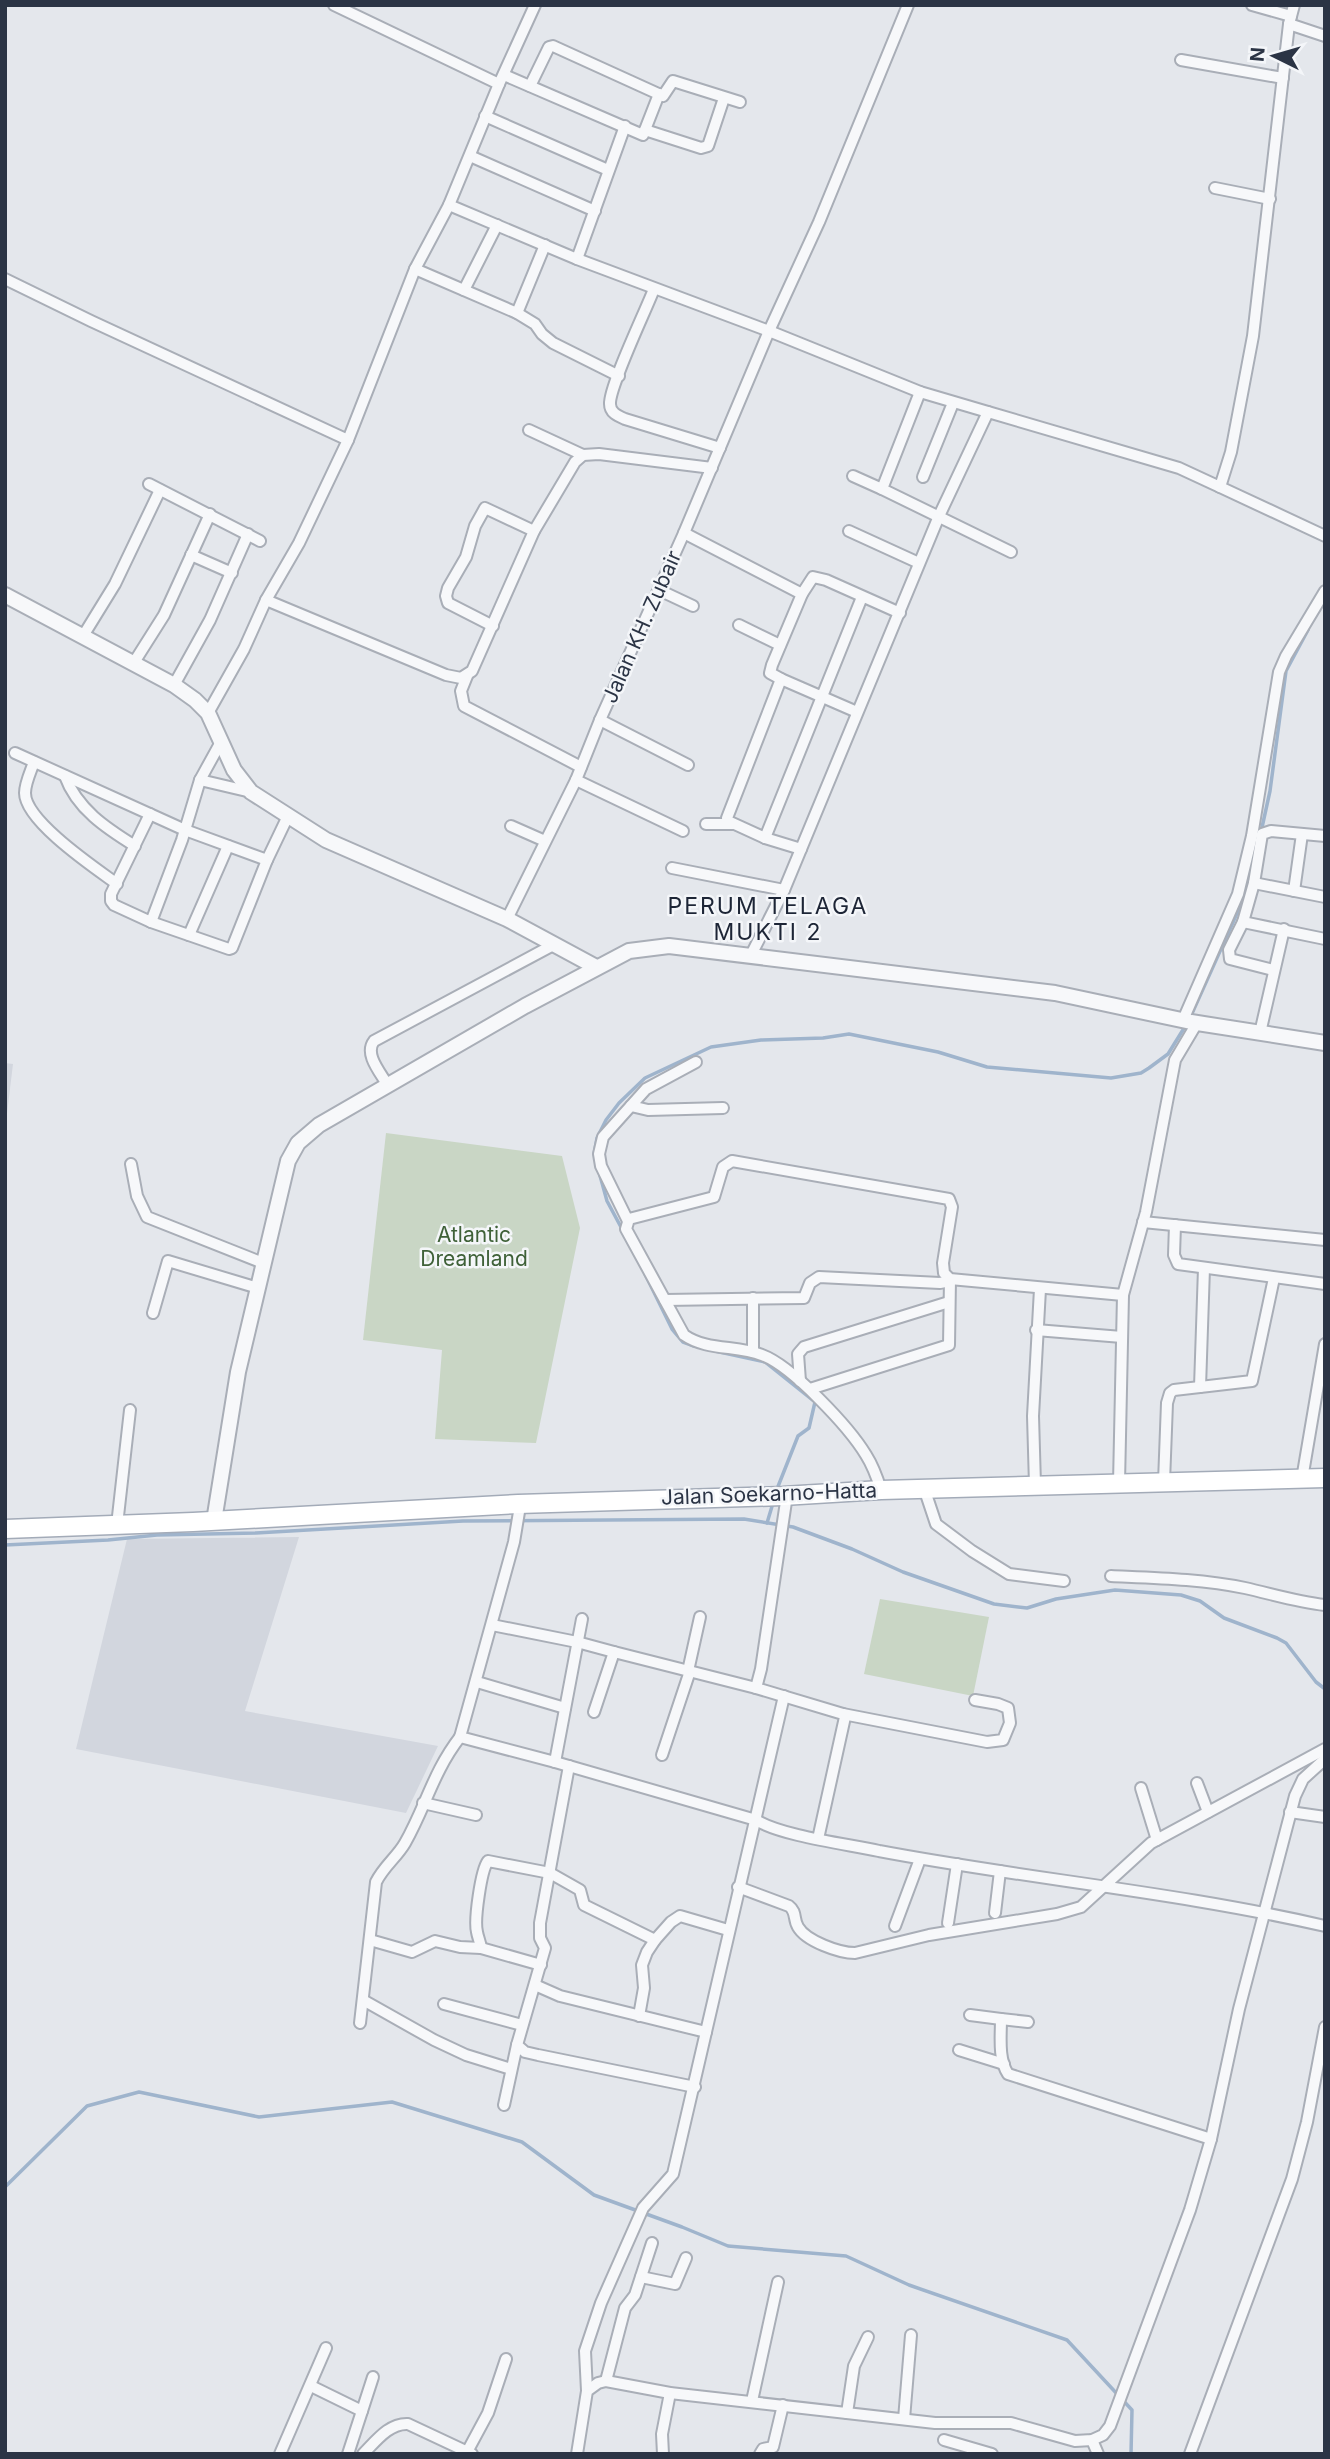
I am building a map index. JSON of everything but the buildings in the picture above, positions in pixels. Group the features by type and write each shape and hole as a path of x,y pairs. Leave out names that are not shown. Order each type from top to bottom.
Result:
{"main road":[{"name":"Jalan Soekarno-Hatta","path":"5,1529 924,1488 1325,1478"}],"street":[{"path":"334,5 501,79 530,86 643,135 659,94"},
{"path":"208,713 244,649 266,600 299,543 348,440 415,269 449,205 535,5"},
{"name":"Jalan KH. Zubair","path":"507,919 576,780 769,331 819,222 908,5"},
{"path":"1252,5 1292,15 1325,36"},
{"path":"1220,487 1234,441 1253,336 1292,15"},
{"path":"530,86 550,47 556,46 659,94 665,95 673,81 740,102"},
{"path":"1181,60 1283,78"},
{"path":"645,130 701,148 706,147 724,98"},
{"path":"485,116 608,170"},
{"path":"577,259 625,126"},
{"path":"470,156 595,211"},
{"path":"1215,188 1270,199"},
{"path":"449,205 577,259 769,331 919,392 1179,468 1325,536"},
{"path":"464,290 497,225"},
{"path":"517,313 545,245"},
{"path":"415,269 517,313 535,324 542,334 553,342 619,376"},
{"path":"5,279 348,440"},
{"path":"654,289 610,402 615,414 720,449"},
{"path":"882,489 919,392"},
{"path":"923,477 953,403"},
{"path":"751,955 784,890 939,516 988,412"},
{"path":"529,430 583,455 599,454 712,468"},
{"path":"581,767 464,705 461,691 493,626 534,531 575,462 583,455"},
{"path":"853,476 1011,552"},
{"path":"149,484 260,541"},
{"path":"83,636 115,584 160,491"},
{"path":"493,626 448,603 448,588 466,557 475,526 485,508 534,531"},
{"path":"133,664 164,615 210,514"},
{"path":"849,531 919,563"},
{"path":"684,533 802,594"},
{"path":"174,685 210,620 248,534"},
{"path":"191,555 232,573"},
{"path":"856,712 772,675 770,671 802,594 815,577 900,613"},
{"path":"659,590 693,606"},
{"path":"1273,970 1230,959 1229,950 1243,922 1243,896 1279,672 1325,591"},
{"path":"5,595 174,685 195,700 208,713 234,770 251,792"},
{"path":"765,838 862,597"},
{"path":"266,600 446,675 457,678 467,676"},
{"path":"739,625 780,645"},
{"path":"781,679 727,820 765,838 801,849"},
{"path":"600,720 688,765"},
{"path":"151,922 185,830 200,779 222,740"},
{"path":"15,753 185,830 267,860"},
{"path":"34,762 26,786 26,800 58,840 117,884"},
{"path":"65,776 89,813 135,846"},
{"path":"200,779 251,792 326,840 507,919 596,967"},
{"path":"576,780 683,831"},
{"path":"150,814 111,894 111,901 114,905 151,922 222,948 232,948 267,860 288,816"},
{"path":"706,824 733,824"},
{"path":"511,826 545,841"},
{"path":"1119,1483 1123,1295 1143,1222 1175,1060 1243,896 1254,883 1262,834 1272,831 1325,836"},
{"path":"1294,891 1302,834"},
{"path":"189,935 228,846"},
{"path":"672,868 784,890"},
{"path":"1254,883 1325,897"},
{"path":"1243,922 1325,939"},
{"path":"1259,1033 1284,929"},
{"path":"387,1084 371,1055 372,1042 555,944"},
{"path":"214,1521 238,1371 293,1151 319,1125 387,1084 629,951 658,946 751,955 1055,993 1189,1021 1325,1043"},
{"path":"696,1062 646,1089 603,1137 599,1154 601,1166 628,1221 626,1229 680,1331 701,1344 753,1352 774,1360 810,1389 860,1446 874,1469 880,1490"},
{"path":"631,1106 648,1110 723,1108"},
{"path":"628,1221 714,1197 723,1167 732,1161 946,1198 950,1201 952,1207 943,1263 944,1273 950,1280 949,1346 810,1389"},
{"path":"131,1164 137,1196 147,1217 263,1263"},
{"path":"1143,1222 1325,1240"},
{"path":"1175,1225 1175,1260 1178,1264 1325,1284"},
{"path":"153,1313 168,1261 258,1287"},
{"path":"1200,1387 1204,1268"},
{"path":"665,1300 804,1298 810,1283 818,1277 940,1283 950,1280 1123,1295"},
{"path":"1164,1482 1167,1398 1172,1391 1249,1382 1253,1379 1274,1278"},
{"path":"1035,1485 1033,1416 1040,1289"},
{"path":"752,1298 753,1352"},
{"path":"800,1381 798,1354 804,1347 948,1302"},
{"path":"1036,1329 1122,1336"},
{"path":"1302,1479 1325,1344"},
{"path":"117,1525 130,1410"},
{"path":"924,1488 936,1524 972,1551 1009,1574 1064,1581"},
{"path":"756,1688 782,1536 779,1495"},
{"path":"360,2023 376,1882 384,1867 405,1842 443,1759 460,1737 514,1542 519,1508"},
{"path":"1111,1576 1179,1580 1244,1588 1297,1602 1325,1605"},
{"path":"662,1755 689,1671 700,1617"},
{"path":"555,1762 582,1619"},
{"path":"492,1625 577,1642 756,1688 843,1714 987,1742 1003,1740 1010,1723 1007,1708 998,1703 975,1700"},
{"path":"594,1712 614,1652"},
{"path":"477,1682 565,1708"},
{"path":"578,2454 587,2391 585,2351 601,2303 643,2207 673,2174 784,1696"},
{"path":"818,1839 846,1720 843,1714"},
{"path":"460,1737 818,1839 920,1858 1264,1912 1325,1926"},
{"path":"738,1887 789,1906 794,1910 799,1929 807,1936 834,1950 855,1952 929,1935 1057,1914 1081,1907 1157,1840 1325,1749"},
{"path":"587,2391 606,2381 670,2393 935,2423 1011,2423 1073,2440 1087,2440 1103,2435 1110,2427 1190,2210 1290,1812 1303,1779 1325,1759"},
{"path":"505,2105 522,2025 545,1948 540,1938 540,1923 569,1766"},
{"path":"1197,1783 1208,1812"},
{"path":"1141,1788 1157,1840"},
{"path":"423,1803 476,1815"},
{"path":"1290,1812 1325,1817"},
{"path":"895,1926 920,1858"},
{"path":"481,1948 476,1931 477,1907 482,1872 488,1861 550,1872 580,1890 584,1905 655,1940"},
{"path":"948,1923 957,1864"},
{"path":"995,1913 1000,1871"},
{"path":"639,2016 643,1988 642,1965 646,1952 671,1922 680,1916 728,1930"},
{"path":"370,1940 412,1952 435,1941 460,1947 481,1948 541,1965"},
{"path":"535,1985 560,1996 706,2032"},
{"path":"363,2000 466,2055 511,2069"},
{"path":"444,2004 522,2025"},
{"path":"971,2015 1028,2022"},
{"path":"1001,2019 1001,2046 1008,2074 1210,2139"},
{"path":"1190,2454 1292,2179 1307,2122 1325,2027"},
{"path":"517,2045 525,2052 695,2087"},
{"path":"959,2050 1004,2064"},
{"path":"606,2381 625,2308 635,2295 652,2243"},
{"path":"641,2277 675,2284 686,2258"},
{"path":"752,2401 778,2281"},
{"path":"904,2419 911,2335"},
{"path":"847,2413 854,2366 868,2337"},
{"path":"280,2454 326,2348"},
{"path":"363,2454 389,2429 402,2424 408,2424 470,2453 488,2413 506,2359"},
{"path":"348,2454 373,2377"},
{"path":"311,2386 362,2411"},
{"path":"663,2454 662,2434 670,2393"},
{"path":"760,2454 763,2449 773,2448 783,2404"},
{"path":"944,2440 992,2454"},
{"path":"1078,2454 1087,2440"},
{"path":"1087,2440 1098,2454"}],"shaded area":[{"path":"5,1063 13,1064 5,1130"},
{"path":"299,1537 245,1711 438,1746 406,1813 76,1749 127,1539"}],"green space":[{"name":"Atlantic Dreamland","path":"386,1133 562,1156 580,1228 536,1443 435,1439 442,1350 363,1340"},
{"path":"880,1599 989,1617 973,1696 864,1674"}],"waterway":[{"path":"1261,832 1270,791 1286,671 1308,630"},
{"path":"1190,1018 1243,900 1250,877"},
{"path":"594,1154 597,1138 606,1120 645,1078 711,1047 761,1040 823,1038 849,1034 938,1052 987,1067 1111,1078 1141,1073 1149,1068 1168,1054 1186,1025"},
{"path":"599,1172 607,1201 622,1229"},
{"path":"645,1274 672,1329 683,1342 694,1346"},
{"path":"715,1351 765,1362 815,1402 809,1428 798,1436 777,1489"},
{"path":"767,1523 773,1503"},
{"path":"5,1545 463,1521 744,1519 793,1527 903,1572 994,1604 1027,1608 1056,1599 1115,1590 1181,1595 1200,1601 1224,1618 1286,1643 1316,1682 1325,1689"},
{"path":"5,2187 87,2106 139,2092 259,2117 392,2102 522,2142 594,2195 728,2246 846,2256 909,2285 1067,2340 1132,2410 1131,2454"}],"district":[{"name":"PERUM TELAGA MUKTI 2","path":"768,919"}]}
